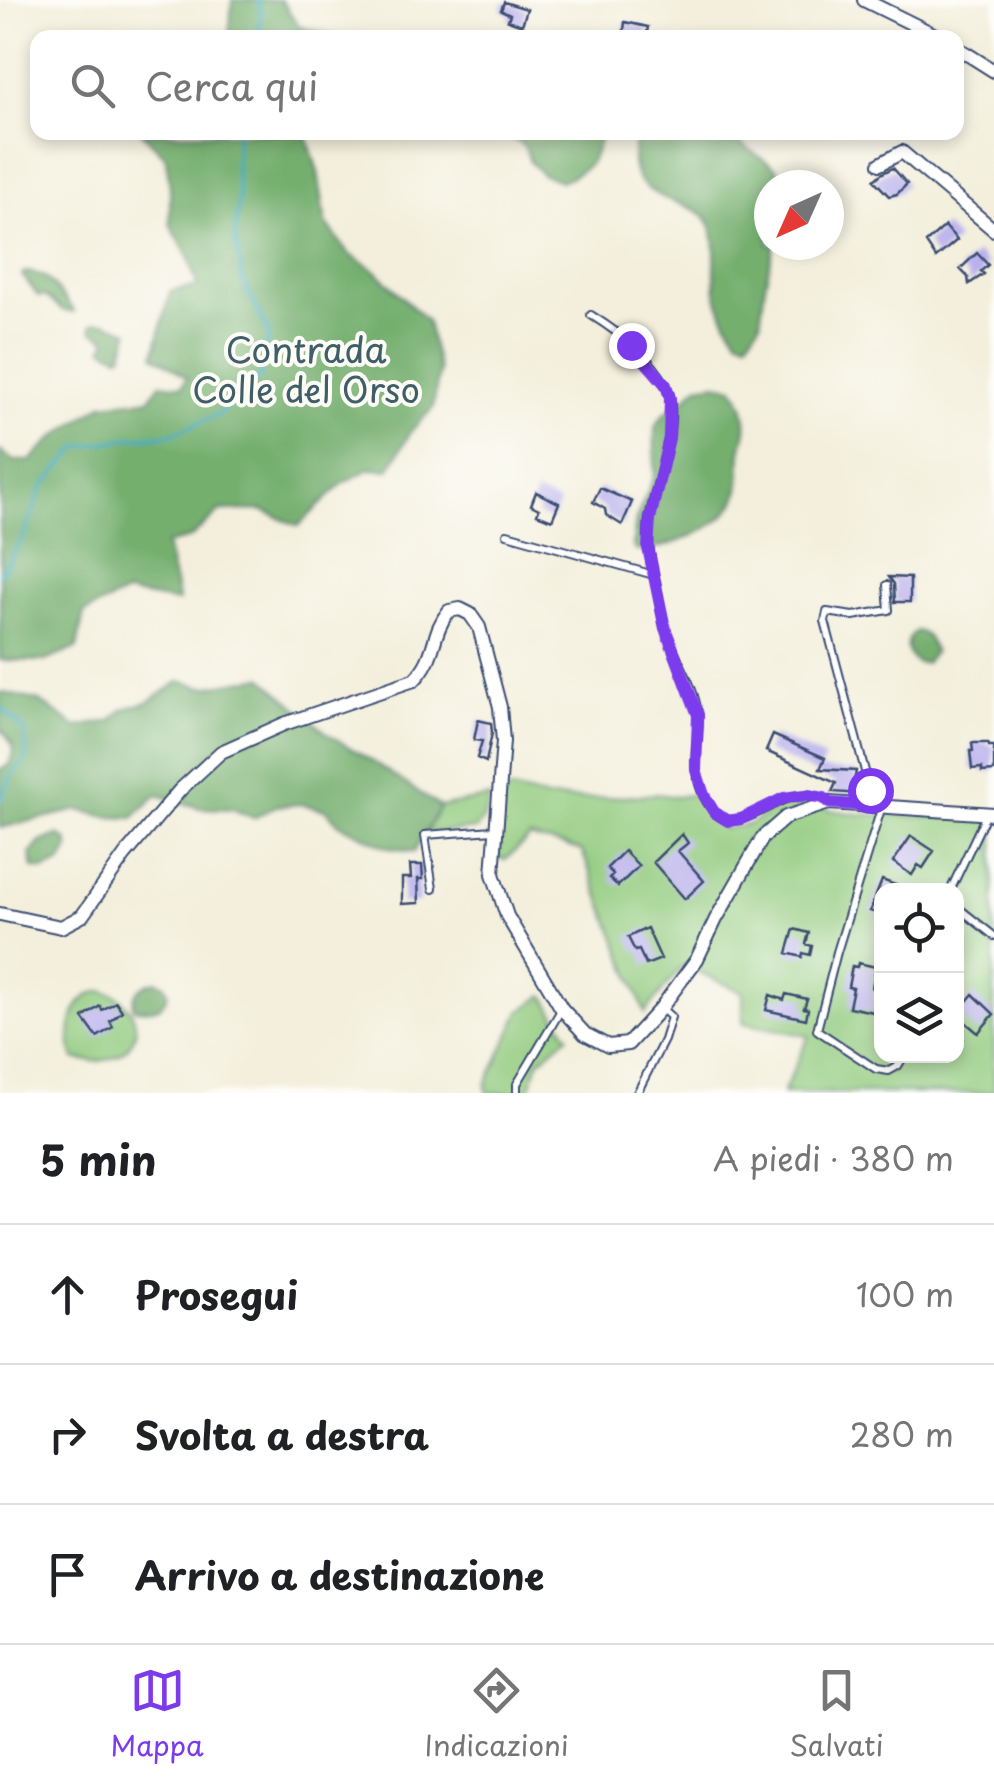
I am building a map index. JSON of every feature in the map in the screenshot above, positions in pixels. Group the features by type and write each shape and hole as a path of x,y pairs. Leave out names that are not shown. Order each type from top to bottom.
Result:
{"street":[{"path":"864,0 924,30"},
{"path":"964,52 994,72"},
{"path":"880,164 902,152 994,230"},
{"path":"0,914 61,927 82,916 125,855 180,790 221,752 284,724 414,680 426,668 440,622 449,611 470,614 479,627 500,707 504,740 493,874 507,916 562,1009 585,1034 608,1046 628,1044 661,1008 697,959 763,837 786,817 829,803 990,814"}],"lane":[{"path":"591,315 642,355 666,385 670,398 669,438 650,519 648,548 665,628 698,715 696,770 714,812 728,821 741,819 784,798 807,795 829,803"},
{"path":"506,534 654,575"},
{"path":"887,585 888,610 853,616 828,612 824,620 875,807 817,1030 876,1069 890,1072 900,1063"},
{"path":"954,883 990,814"},
{"path":"433,889 425,835 495,830"},
{"path":"964,912 994,936"},
{"path":"638,1093 671,1017 661,1008"},
{"path":"517,1093 517,1084 562,1009"}],"green space":[{"path":"232,0 281,0 300,27 312,30 230,30"},
{"name":"Contrada Colle del Orso","path":"149,140 308,140 326,223 349,254 376,271 427,321 439,371 433,408 411,431 389,470 370,469 343,483 298,526 262,510 220,511 190,538 166,544 179,602 126,593 84,613 77,648 45,661 0,660 0,451 14,461 30,461 51,440 103,404 149,399 161,383 182,386 187,377 154,355 170,291 197,286 189,259 170,224 166,157"},
{"path":"515,140 599,140 589,164 561,181 543,175 530,162 525,147"},
{"path":"636,140 736,140 776,168 754,170 754,260 771,260 760,323 748,341 739,339 719,304 709,222 697,211 643,185 633,158"},
{"path":"25,272 48,280 74,312 38,296 22,275"},
{"path":"105,322 129,331 119,356 103,348 105,338 92,331 91,326"},
{"path":"716,383 734,387 745,413 736,499 719,520 692,536 636,551 636,519 654,477 655,427 664,414 698,386"},
{"path":"916,631 926,636 934,652 925,663 917,663 908,652 907,643"},
{"path":"262,677 328,734 440,807 414,852 384,846 339,824 326,810 301,804 276,806 254,818 232,809 200,808 157,795 133,818 78,810 0,828 0,769 8,766 13,750 0,728 0,692 40,701 76,727 111,721 123,709 148,702 180,681 204,687"},
{"path":"511,790 544,798 584,799 695,794 699,805 723,829 750,824 781,805 806,802 858,814 994,819 994,1093 783,1093 809,1036 743,1023 743,992 683,965 645,1013 582,851 530,837 505,860 497,857 503,793"},
{"path":"490,797 485,816 476,829 426,833 440,807"},
{"path":"58,835 67,840 69,848 62,862 44,870 33,868 30,854 40,842"},
{"path":"157,981 168,992 163,1003 151,1009 134,1009 138,990"},
{"path":"102,991 118,997 129,1009 134,1018 134,1036 125,1050 109,1059 74,1059 70,1038 73,1017 83,1000"},
{"path":"544,995 568,1036 539,1061 528,1093 487,1093 486,1085 520,1012"}],"building":[{"path":"504,2 527,9 522,25 508,20 510,14 501,10"},
{"path":"625,22 648,27 647,30 624,30"},
{"path":"893,168 907,184 889,196 874,180"},
{"path":"945,226 957,240 936,258 926,243"},
{"path":"977,253 988,265 981,271 984,274 969,284 960,269"},
{"path":"600,488 632,502 622,525 593,502"},
{"path":"536,492 559,503 552,520 537,514 539,509 531,505"},
{"path":"889,577 910,578 910,602 895,602 894,584"},
{"path":"478,720 491,723 486,762 477,758 482,741 474,740"},
{"path":"773,735 825,758 820,769 856,771 860,794 832,792 836,783 766,751"},
{"path":"972,743 994,746 994,771 972,769"},
{"path":"682,834 688,843 678,851 704,881 685,899 653,862"},
{"path":"911,836 934,851 923,868 918,865 912,875 893,862"},
{"path":"624,851 639,866 618,886 609,878 613,874 607,868"},
{"path":"410,865 422,865 419,903 402,904 402,878 411,878"},
{"path":"647,928 661,959 646,965 628,937"},
{"path":"794,929 809,933 806,944 812,946 810,955 787,953"},
{"path":"858,963 874,967 873,1012 849,1007 852,966 857,967"},
{"path":"786,994 807,999 806,1019 766,1010 770,995 784,1000"},
{"path":"973,994 994,1014 978,1033 964,1021 964,1005"},
{"path":"116,1002 122,1011 110,1021 113,1027 97,1037 83,1018 100,1006 102,1010"}],"waterway":[{"path":"258,0 259,30"},
{"path":"0,574 22,540 42,488 78,447 169,435 218,415 260,377 269,333 243,281 235,237 239,194 237,140"},
{"path":"0,707 24,729 27,758 12,774 0,801"}],"route":[{"path":"631,345 666,385 670,398 669,438 650,519 648,548 665,628 698,715 696,770 704,795 714,812 728,821 741,819 784,798 807,795 829,803 869,806 870,790"}]}
